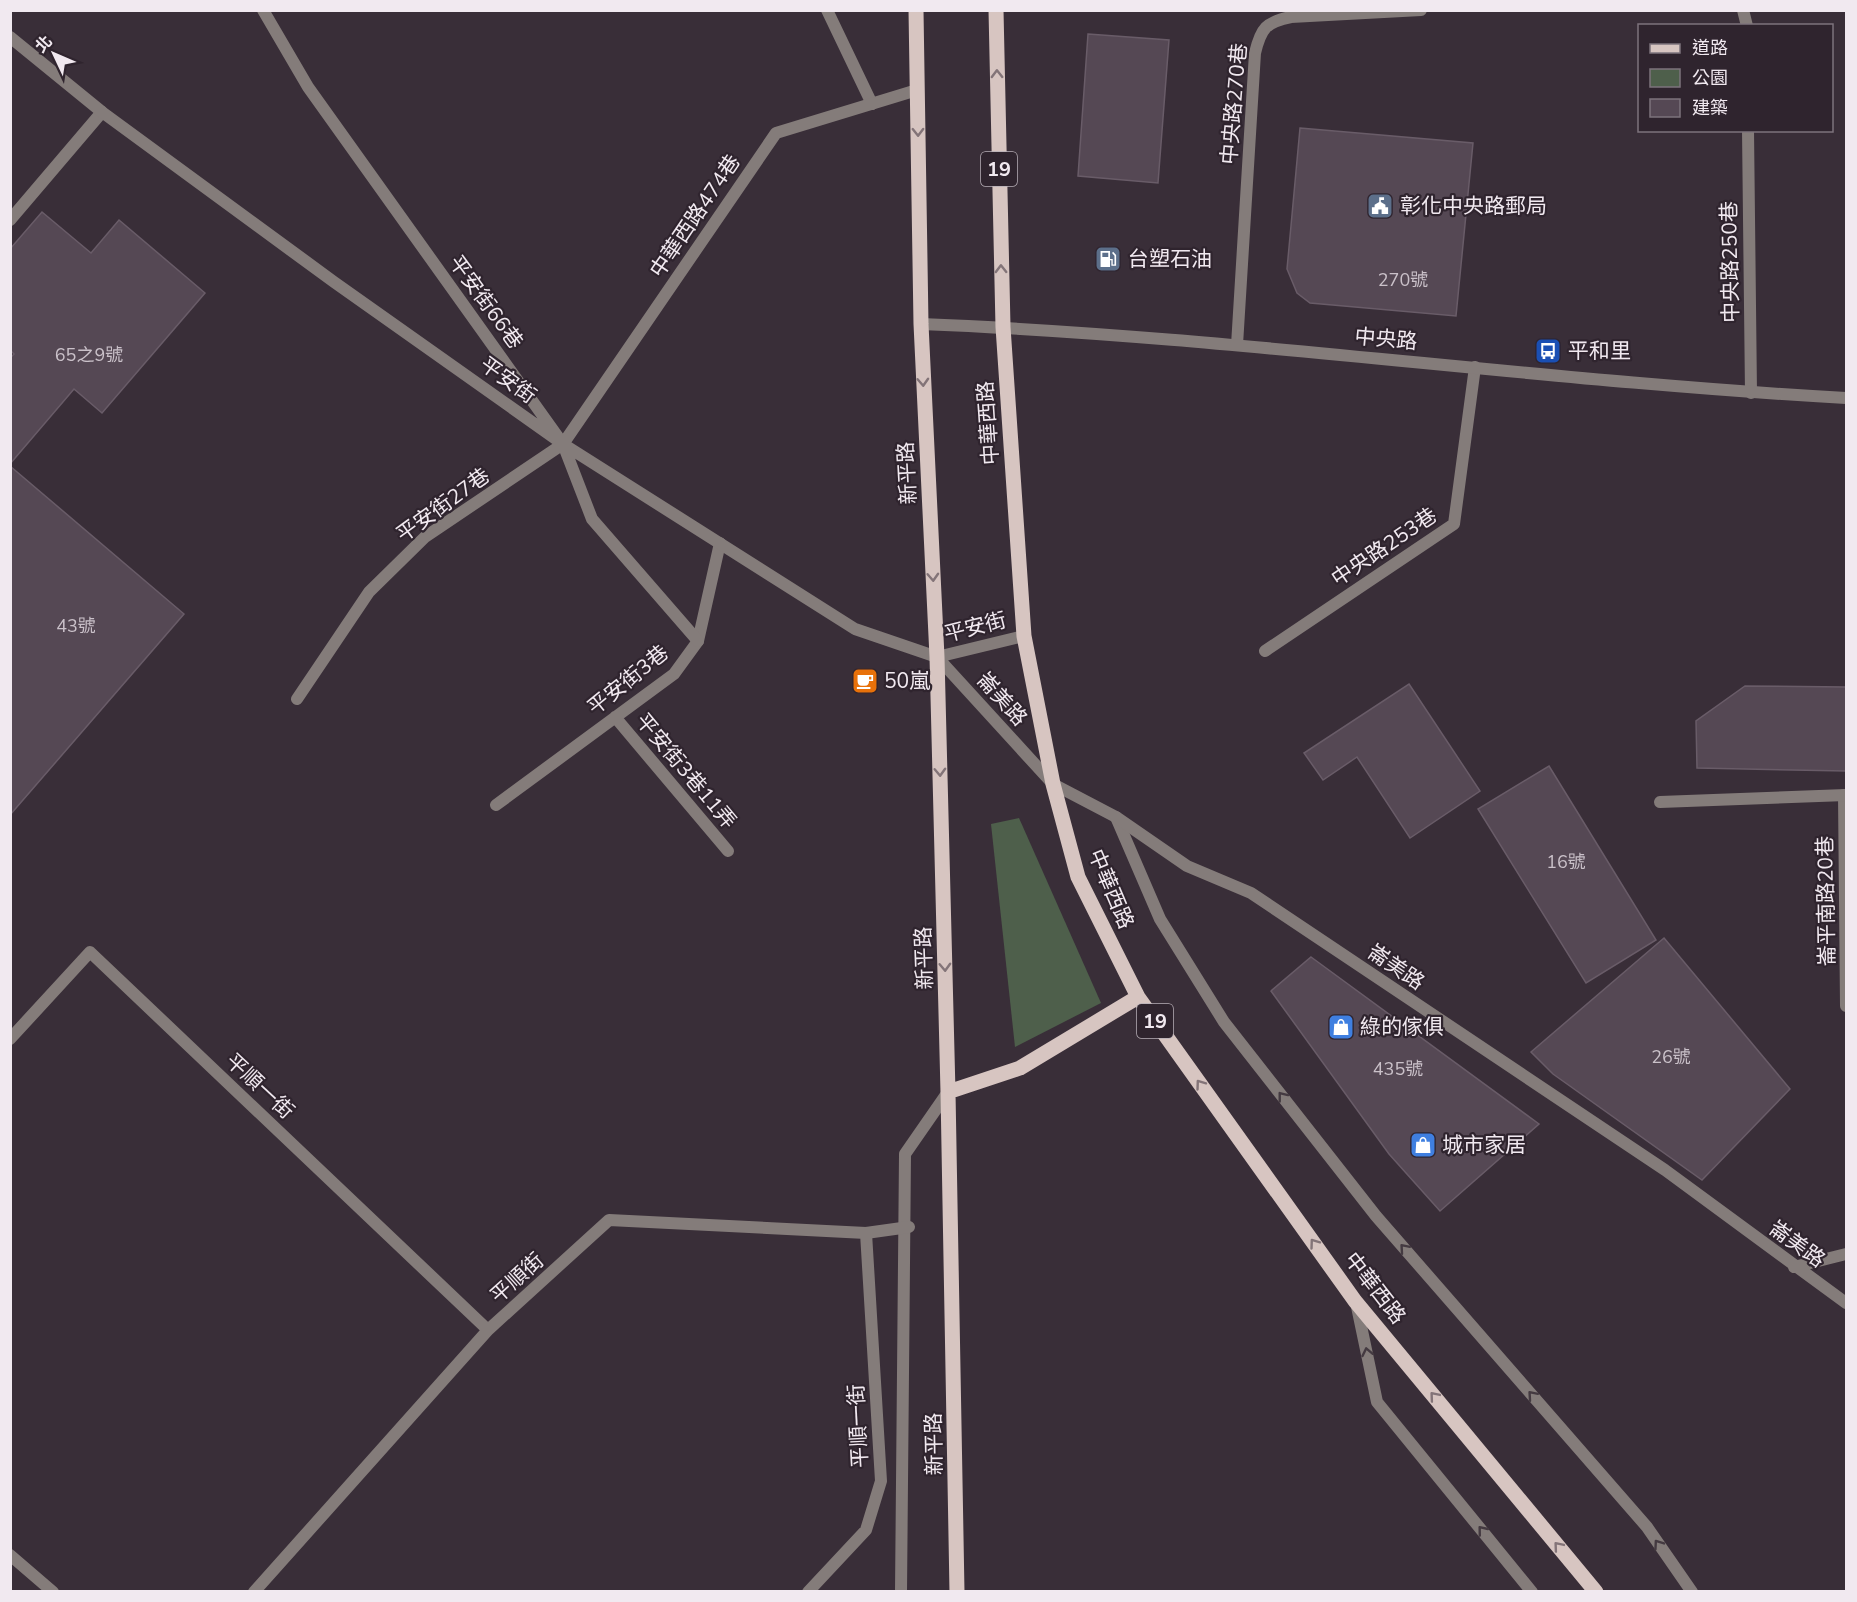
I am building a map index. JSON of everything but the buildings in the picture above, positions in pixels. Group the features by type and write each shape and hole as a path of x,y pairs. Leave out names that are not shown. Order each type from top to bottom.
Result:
{"main road":[{"path":"916,10 921,324"},
{"name":"中華西路","path":"996,10 1002,327 1024,636 1053,784 1078,877 1138,997 1355,1301 1596,1592"},
{"name":"新平路","path":"921,324 937,657 957,1592"},
{"path":"948,1092 1020,1068 1138,997"}],"street":[{"name":"平安街66巷","path":"263,10 308,87 563,444 592,519 698,641"},
{"path":"827,10 872,104"},
{"name":"中央路270巷","path":"1237,345 1255,53 1260,34 1273,21 1292,17 1421,10"},
{"name":"平安街","path":"10,37 102,112 334,282 563,444 855,629 937,657 1024,636"},
{"name":"中華西路474巷","path":"563,444 776,133 917,90"},
{"path":"10,220 102,112"},
{"name":"中央路250巷","path":"1748,132 1751,393"},
{"name":"中央路","path":"921,324 1002,327 1237,345 1751,393 1846,398"},
{"name":"中央路253巷","path":"1265,651 1454,524 1475,367"},
{"name":"平安街27巷","path":"297,699 369,592 425,537 563,444"},
{"name":"平安街3巷","path":"496,805 674,674 698,641 720,543"},
{"name":"崙美路","path":"937,657 1053,784 1116,817 1187,866 1251,893 1665,1170 1846,1303"},
{"name":"平安街3巷11弄","path":"615,717 728,851"},
{"name":"崙平南路20巷","path":"1660,802 1845,795 1846,1006"},
{"path":"1116,817 1160,919 1224,1022 1376,1216 1647,1527 1692,1592"},
{"name":"平順一街","path":"10,1039 90,952 488,1330"},
{"path":"901,1592 905,1154 948,1092"},
{"name":"平順街","path":"254,1592 488,1330 609,1220 866,1233 906,1227"},
{"name":"平順一街","path":"808,1592 866,1530 881,1481 866,1233"},
{"path":"1794,1267 1846,1254"},
{"path":"1355,1301 1377,1402 1532,1592"},
{"path":"10,1555 53,1592"}],"green space":[{"path":"1019,818 1101,1003 1015,1047 991,824"}],"place":[{"name":"彰化中央路郵局","path":"1380,206"},
{"name":"台塑石油","path":"1108,259"},
{"name":"平和里","path":"1548,351"},
{"name":"50嵐","path":"865,681"},
{"name":"綠的傢俱","path":"1341,1027"},
{"name":"城市家居","path":"1423,1145"}]}
